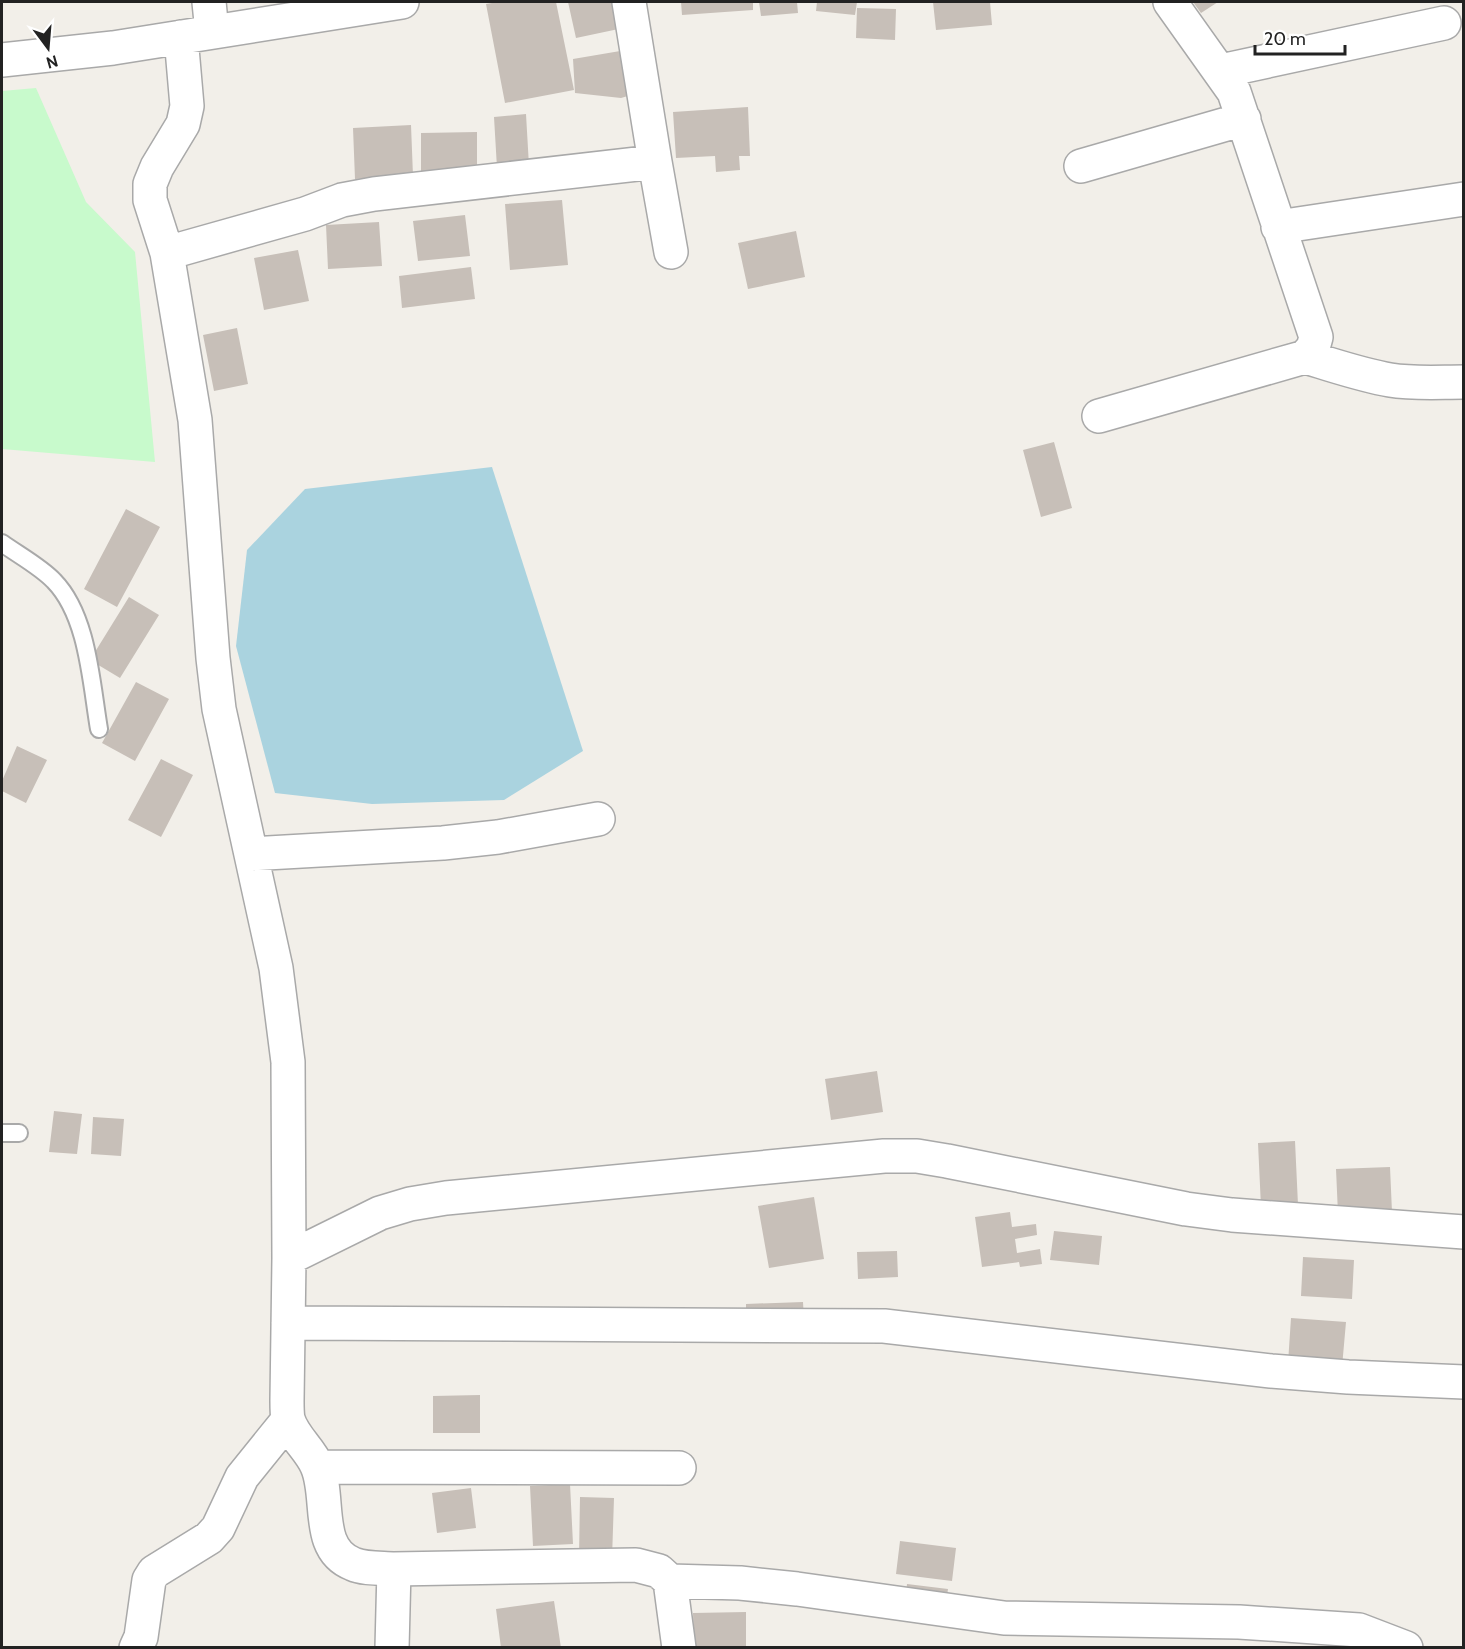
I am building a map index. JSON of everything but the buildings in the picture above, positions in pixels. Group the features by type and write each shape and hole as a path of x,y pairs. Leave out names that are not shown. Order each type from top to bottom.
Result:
{"street":[{"path":"2,60 113,48 201,23 402,2"},
{"path":"629,2 671,252"},
{"path":"1099,417 1305,357 1313,348 1316,337 1234,92 1170,2"},
{"path":"201,23 187,90 183,124 157,167 150,184 150,200 167,253 195,420 219,709 276,968 288,1062 288,1420 318,1467 323,1487 330,1543 339,1556 354,1565 394,1569 636,1565 658,1570 670,1581 679,1647"},
{"path":"1221,71 1444,23"},
{"path":"1081,166 1244,119"},
{"path":"167,253 305,214 342,200 374,194 655,162"},
{"path":"1278,227 1464,199"},
{"path":"1305,357 1391,380 1464,382"},
{"path":"251,854 442,843 498,837 598,819"},
{"path":"289,1258 380,1213 410,1204 446,1198 884,1155 917,1156 1145,1202 1232,1215 1464,1232"},
{"path":"288,1323 884,1326 1272,1371 1464,1382"},
{"path":"136,1647 141,1637 149,1580 154,1572 209,1538 218,1528 242,1477 288,1420"},
{"path":"318,1467 679,1468"},
{"path":"392,1647 394,1569"},
{"path":"670,1581 740,1583 797,1589 1004,1618 1239,1622 1359,1630 1406,1647"}],"lane":[{"path":"2,543 54,579 71,602 80,626 99,729"},
{"path":"2,1133 19,1133"}],"green space":[{"path":"36,88 86,202 135,252 155,462 2,449 2,91"}],"water":[{"path":"492,467 583,751 504,800 372,804 275,793 236,646 247,550 305,489"}]}
